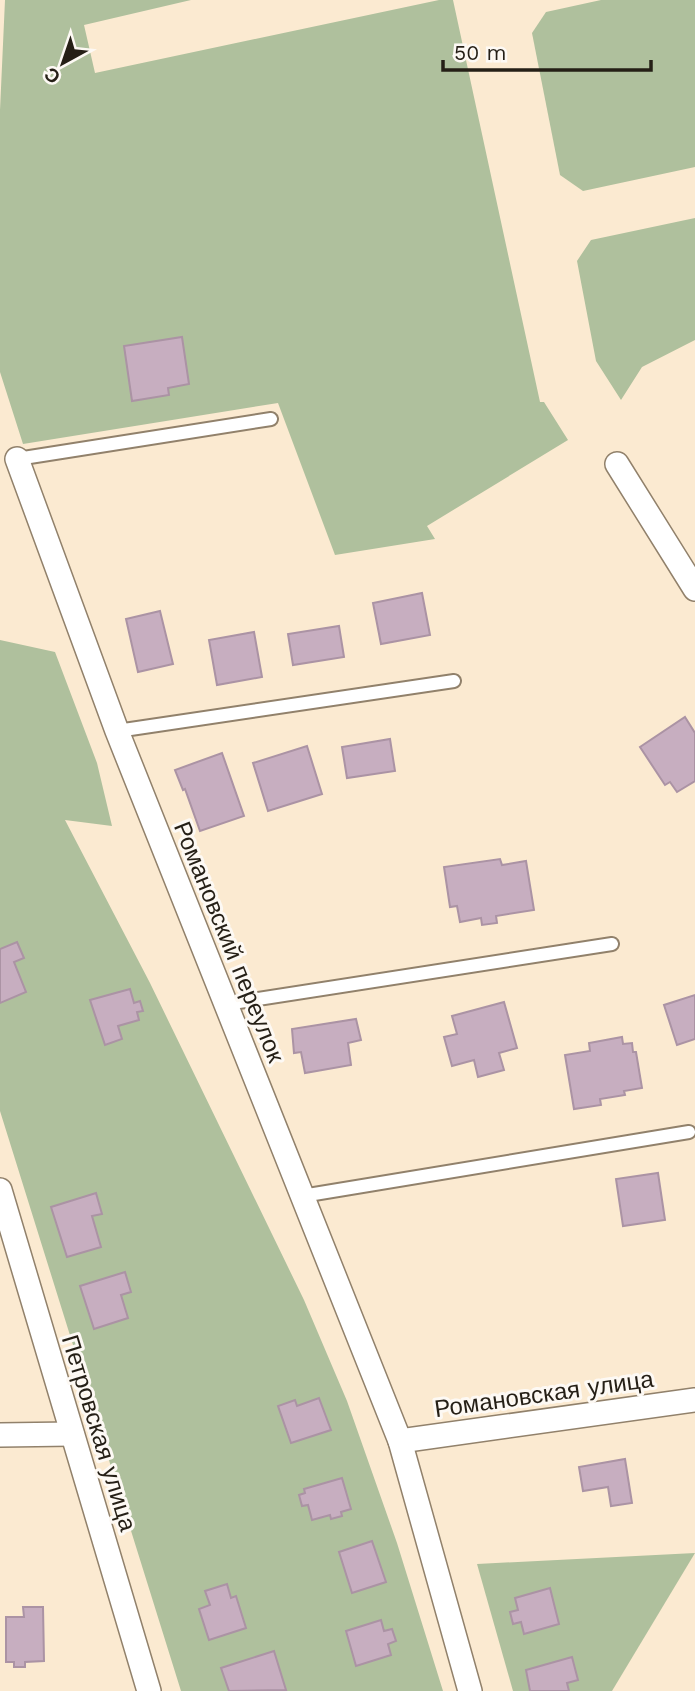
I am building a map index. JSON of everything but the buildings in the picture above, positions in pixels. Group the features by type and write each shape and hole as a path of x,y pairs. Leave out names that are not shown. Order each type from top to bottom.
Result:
{"street":[{"name":"Романовский переулок","path":"17,459 117,731 400,1441"},
{"path":"617,464 695,589"},
{"name":"Петровская улица","path":"0,1190 149,1691"},
{"name":"Романовская улица","path":"400,1441 695,1400"},
{"path":"0,1435 72,1434"},
{"path":"400,1441 470,1691"}],"lane":[{"path":"17,459 271,419"},
{"path":"117,731 454,681"},
{"path":"226,1004 612,944"},
{"path":"302,1196 689,1132"}],"green space":[{"path":"5,0 191,0 84,25 95,73 439,0 453,0 540,402 544,402 568,440 427,526 435,539 335,555 278,403 23,444 0,372 0,110"},
{"path":"601,0 695,0 695,167 583,191 560,175 532,33 546,12"},
{"path":"695,218 695,340 642,367 621,400 596,361 577,261 591,240"},
{"path":"0,640 55,652 97,763 112,826 65,820 150,983 304,1300 347,1401 397,1543 443,1691 181,1691 0,1111"},
{"path":"695,1553 612,1691 513,1691 477,1564"}]}
